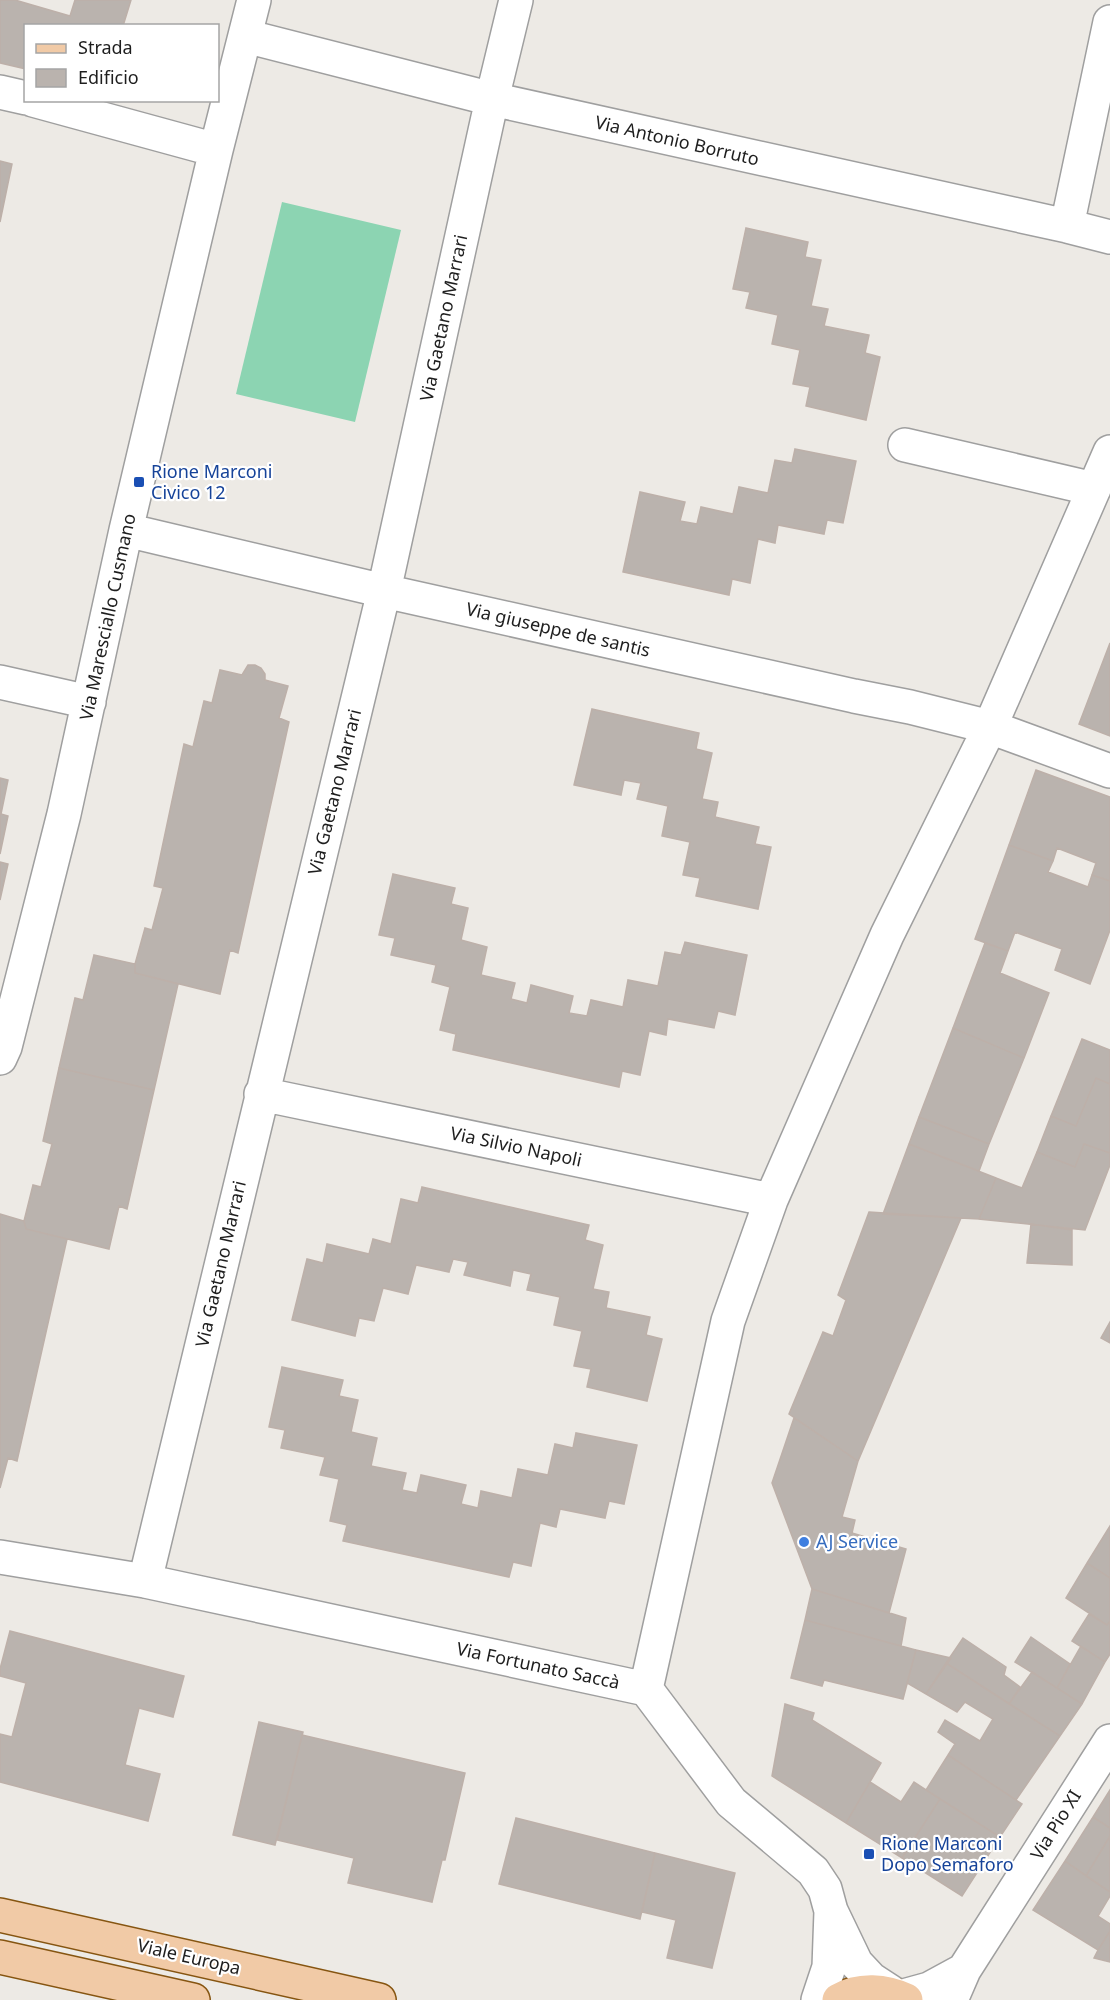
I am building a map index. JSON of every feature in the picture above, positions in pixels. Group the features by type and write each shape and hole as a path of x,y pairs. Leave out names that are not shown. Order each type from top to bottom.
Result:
{"main road":[{"name":"Viale Europa","path":"0,1915 379,2000"},
{"path":"0,1957 193,2000"},
{"path":"839,2000 845,1996 868,1991 900,1997"}],"street":[{"name":"Via Maresciallo Cusmano","path":"0,1058 5,1047 62,825 126,530 254,0"},
{"name":"Via Gaetano Marrari","path":"145,1581 384,591 492,99 516,0"},
{"path":"1067,226 1107,56 1110,22"},
{"name":"Via Antonio Borruto","path":"245,36 492,99 1110,237"},
{"path":"0,92 24,98"},
{"path":"40,102 216,150"},
{"path":"906,445 1094,489"},
{"path":"964,1970 929,1989 900,1997 871,1979 856,1963 831,1911 825,1889 813,1871 731,1802 646,1689 728,1321 771,1200 887,935 990,727 1110,452"},
{"name":"Via giuseppe de santis","path":"126,530 384,591 910,707 990,727 1110,771"},
{"path":"0,682 89,702"},
{"name":"Via Silvio Napoli","path":"261,1094 771,1200"},
{"name":"Via Fortunato Saccà","path":"0,1557 145,1581 646,1689"},
{"name":"Via Pio XI","path":"951,2000 964,1970 1110,1741"},
{"path":"818,2000 829,1968 831,1911"}],"green space":[{"path":"282,202 401,230 355,422 236,394"}],"building":[{"path":"0,0 15,0 70,16 75,0 131,0 124,24 24,24 24,69 0,63"},
{"path":"0,161 12,164 0,222"},
{"path":"746,228 808,242 805,257 821,260 811,306 828,309 824,326 869,335 865,353 880,357 866,420 806,406 810,387 793,384 800,350 772,344 778,315 746,308 750,292 733,289"},
{"path":"795,449 856,461 843,523 827,520 824,534 778,525 775,543 758,539 750,583 732,579 729,595 623,572 640,492 685,502 680,521 697,524 701,507 733,514 739,487 768,493 775,460 792,463"},
{"path":"1110,643 1110,736 1079,724"},
{"path":"248,665 261,668 265,674 265,680 288,686 279,718 289,722 238,953 230,950 220,994 135,973 135,964 145,928 152,930 163,888 154,886 184,744 193,747 204,701 212,703 220,670 242,675"},
{"path":"592,709 699,733 696,749 712,753 702,799 718,802 715,817 759,827 755,844 771,847 758,909 696,896 700,878 683,875 690,842 662,836 668,806 637,799 641,783 624,780 621,795 574,785"},
{"path":"1036,770 1110,797 1110,881 1092,875 1096,863 1057,848 1053,861 1009,845"},
{"path":"0,778 8,780 1,814 8,816 0,854"},
{"path":"1009,845 1053,861 1048,872 1088,887 1092,875 1110,881 1110,930 1090,984 1055,970 1062,949 1015,932 1008,951 975,939"},
{"path":"0,862 8,864 0,900"},
{"path":"393,874 455,888 451,904 468,908 461,940 487,947 481,975 515,983 511,999 527,1003 531,985 573,996 569,1013 587,1016 591,1000 623,1007 628,980 658,986 665,952 681,955 685,942 747,955 735,1015 718,1011 714,1028 668,1019 666,1035 649,1031 640,1075 622,1071 619,1087 453,1050 456,1034 440,1030 450,987 432,982 436,965 391,955 395,938 379,935"},
{"path":"985,943 1008,951 1000,973 1049,993 1024,1058 953,1028"},
{"path":"94,955 135,964 135,973 178,984 154,1090 59,1068 75,998 83,1000"},
{"path":"953,1028 1024,1058 989,1144 919,1117"},
{"path":"1082,1039 1110,1050 1110,1084 1096,1078 1076,1126 1051,1116"},
{"path":"59,1068 154,1090 127,1209 119,1206 109,1249 26,1229 24,1221 33,1185 41,1187 52,1144 43,1141"},
{"path":"1096,1078 1110,1084 1110,1153 1084,1144 1075,1167 1037,1152 1051,1116 1076,1126"},
{"path":"919,1117 989,1144 979,1171 909,1144"},
{"path":"909,1144 996,1178 979,1219 883,1214"},
{"path":"1084,1144 1110,1153 1110,1165 1085,1230 979,1219 996,1178 1022,1188 1037,1152 1075,1167"},
{"path":"422,1187 589,1225 585,1240 603,1245 593,1289 609,1292 606,1308 650,1317 646,1335 662,1339 647,1401 587,1387 591,1369 574,1366 582,1331 554,1325 560,1297 527,1290 531,1274 513,1270 510,1286 464,1275 468,1262 453,1259 449,1272 416,1265 408,1294 383,1288 374,1321 359,1318 355,1336 292,1320 307,1259 323,1263 327,1244 369,1254 373,1239 391,1244 401,1199 418,1203"},
{"path":"869,1212 961,1218 858,1461 789,1414 823,1332 833,1336 846,1300 838,1295"},
{"path":"0,1214 24,1221 26,1229 67,1239 17,1461 8,1458 0,1488"},
{"path":"1031,1224 1072,1230 1072,1265 1027,1263"},
{"path":"1110,1322 1110,1343 1101,1338"},
{"path":"282,1367 343,1380 339,1396 358,1400 351,1432 377,1438 371,1466 406,1473 402,1490 417,1493 421,1475 466,1485 461,1504 478,1508 481,1491 512,1498 518,1469 548,1475 555,1444 573,1448 576,1433 637,1445 624,1504 609,1501 605,1518 560,1509 556,1527 540,1523 531,1566 513,1562 509,1577 343,1541 347,1525 330,1521 339,1479 320,1475 325,1457 281,1448 285,1430 269,1427"},
{"path":"794,1418 858,1461 842,1517 855,1520 852,1533 906,1549 889,1613 812,1589 772,1483"},
{"path":"1110,1526 1110,1578 1087,1563"},
{"path":"1087,1563 1110,1578 1110,1621 1107,1625 1066,1598"},
{"path":"812,1589 906,1618 901,1646 805,1620"},
{"path":"1089,1614 1107,1625 1110,1621 1110,1654 1105,1662 1072,1641"},
{"path":"805,1620 916,1650 903,1699 824,1680 822,1686 791,1678"},
{"path":"10,1631 184,1676 173,1717 139,1708 125,1765 160,1774 148,1821 0,1782 0,1734 12,1737 26,1683 0,1676"},
{"path":"1031,1637 1070,1664 1057,1688 1015,1662"},
{"path":"963,1638 1006,1667 1004,1675 1020,1687 1009,1704 946,1663"},
{"path":"1081,1646 1105,1662 1082,1704 1057,1688"},
{"path":"916,1650 951,1658 926,1694 907,1683"},
{"path":"946,1663 1060,1736 1016,1800 948,1755 955,1744 938,1732 945,1720 980,1741 993,1719 965,1702 957,1712 926,1694"},
{"path":"1032,1672 1082,1704 1060,1736 1009,1704"},
{"path":"785,1704 814,1713 812,1720 881,1763 846,1823 772,1776"},
{"path":"259,1722 303,1732 275,1845 233,1835"},
{"path":"302,1735 465,1773 445,1860 442,1860 432,1902 348,1883 354,1858 277,1840"},
{"path":"948,1755 1022,1804 1000,1837 926,1790"},
{"path":"870,1782 901,1802 914,1782 940,1799 902,1858 846,1823"},
{"path":"1110,1790 1110,1828 1093,1817"},
{"path":"940,1799 1000,1837 962,1896 902,1858"},
{"path":"1093,1817 1110,1828 1110,1836 1086,1876 1065,1861"},
{"path":"516,1818 655,1853 640,1919 499,1884"},
{"path":"1110,1836 1110,1892 1086,1876"},
{"path":"655,1853 735,1873 712,1968 667,1958 676,1920 642,1912"},
{"path":"1065,1861 1110,1892 1098,1916 1110,1924 1110,1931 1098,1950 1033,1910"},
{"path":"1110,1931 1110,1962 1094,1958 1098,1950"}],"place":[{"name":"Rione Marconi Civico 12","path":"139,482"},
{"name":"AJ Service","path":"804,1542"},
{"name":"Rione Marconi Dopo Semaforo","path":"869,1854"}]}
